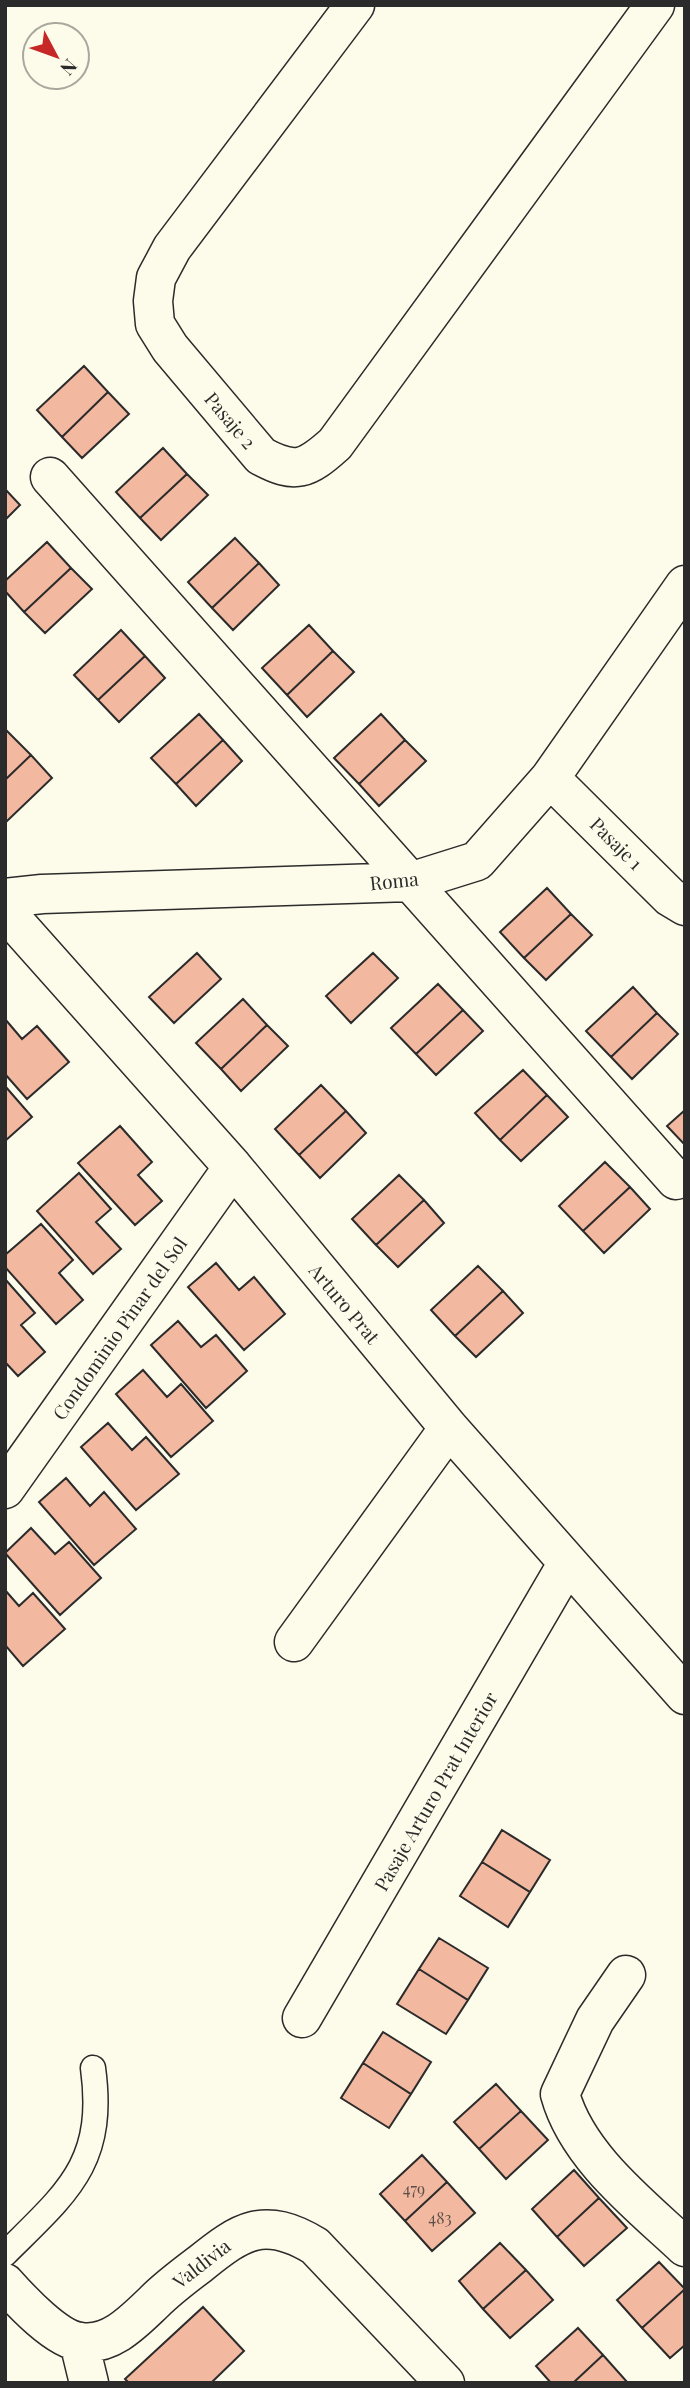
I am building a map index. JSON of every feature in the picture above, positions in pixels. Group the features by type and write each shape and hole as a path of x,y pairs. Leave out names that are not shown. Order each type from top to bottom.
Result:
{"street":[{"name":"Pasaje 2","path":"355,5 172,248 156,278 153,301 155,324 170,348 261,456 281,467 299,469 319,458 335,444 655,5"},
{"path":"50,477 676,1180"},
{"name":"Roma","path":"5,898 42,894 410,881 477,861 551,778 685,585"},
{"name":"Pasaje 1","path":"551,778 670,897 685,906"},
{"name":"Arturo Prat","path":"5,911 233,1167 449,1428 685,1696"},
{"name":"Condominio Pinar del Sol","path":"5,1489 233,1167"},
{"path":"294,1642 449,1428"},
{"name":"Pasaje Arturo Prat Interior","path":"302,2018 567,1563"},
{"path":"626,1975 596,2020 561,2094 566,2116 586,2146 637,2202 685,2247"},
{"name":"Valdivia","path":"79,2342 99,2342 132,2323 161,2295 233,2237 275,2229 296,2234 315,2246 445,2383"},
{"path":"5,2283 50,2325 79,2342 89,2383"}],"lane":[{"path":"5,2254 69,2189 83,2168 97,2118 93,2068"}],"building":[{"path":"84,366 108,392 62,437 37,410"},
{"path":"108,392 129,414 82,458 62,437"},
{"path":"163,448 187,474 140,518 116,492"},
{"path":"187,474 208,495 161,540 140,518"},
{"path":"5,489 20,505 5,520"},
{"path":"235,538 259,563 212,608 188,582"},
{"path":"47,542 71,568 24,612 5,591 5,581"},
{"path":"259,563 279,585 233,630 212,608"},
{"path":"71,568 92,589 45,633 24,612"},
{"path":"309,625 333,651 287,695 262,668"},
{"path":"121,630 145,656 98,700 74,675"},
{"path":"333,651 354,672 307,717 287,695"},
{"path":"145,656 165,678 119,722 98,700"},
{"path":"199,714 223,740 176,784 151,758"},
{"path":"381,714 405,740 359,784 334,758"},
{"path":"5,731 31,755 5,780"},
{"path":"223,740 242,761 196,806 176,784"},
{"path":"405,740 426,761 379,806 359,784"},
{"path":"31,755 52,778 6,822 5,780"},
{"path":"547,888 571,914 524,958 500,932"},
{"path":"571,914 592,935 546,980 524,958"},
{"path":"197,953 221,979 174,1023 149,997"},
{"path":"373,953 398,978 351,1023 326,996"},
{"path":"438,984 463,1010 416,1054 391,1028"},
{"path":"633,987 657,1013 611,1057 586,1031"},
{"path":"243,999 267,1025 221,1069 196,1043"},
{"path":"463,1010 483,1031 436,1075 416,1054"},
{"path":"657,1013 678,1034 632,1079 611,1057"},
{"path":"5,1019 22,1039 37,1026 69,1062 27,1099 5,1074"},
{"path":"267,1025 288,1046 241,1091 221,1069"},
{"path":"523,1070 547,1095 500,1140 475,1113"},
{"path":"321,1085 346,1111 299,1155 275,1129"},
{"path":"5,1086 32,1117 5,1141"},
{"path":"547,1095 568,1117 521,1161 500,1140"},
{"path":"685,1110 685,1145 667,1126"},
{"path":"346,1111 366,1133 320,1178 299,1155"},
{"path":"120,1126 152,1162 138,1175 162,1201 135,1225 78,1163"},
{"path":"605,1162 630,1187 583,1231 559,1206"},
{"path":"79,1173 111,1209 96,1222 121,1249 93,1274 37,1211"},
{"path":"399,1175 424,1200 376,1245 352,1219"},
{"path":"630,1187 650,1209 604,1253 583,1231"},
{"path":"424,1200 444,1223 398,1267 376,1245"},
{"path":"41,1224 73,1260 59,1273 83,1300 56,1324 5,1267 5,1255"},
{"path":"216,1263 239,1290 254,1277 285,1314 244,1350 188,1287"},
{"path":"478,1266 503,1291 455,1336 431,1310"},
{"path":"5,1279 35,1313 21,1325 45,1352 18,1376 5,1362"},
{"path":"503,1291 523,1313 476,1357 455,1336"},
{"path":"178,1321 201,1347 216,1335 247,1371 206,1408 151,1345"},
{"path":"143,1370 167,1397 181,1384 213,1421 171,1457 116,1394"},
{"path":"108,1423 132,1450 146,1437 179,1474 136,1510 81,1447"},
{"path":"66,1478 90,1506 104,1492 136,1529 94,1565 39,1502"},
{"path":"31,1528 55,1554 69,1542 101,1578 60,1615 5,1553"},
{"path":"5,1590 19,1606 33,1593 65,1629 23,1666 5,1645"},
{"path":"502,1830 550,1860 530,1892 482,1862"},
{"path":"482,1862 530,1892 508,1927 460,1896"},
{"path":"439,1938 488,1968 468,2000 419,1969"},
{"path":"419,1969 468,2000 446,2034 397,2004"},
{"path":"383,2032 431,2062 411,2094 363,2063"},
{"path":"363,2063 411,2094 389,2128 341,2098"},
{"path":"496,2084 521,2111 479,2149 454,2122"},
{"path":"521,2111 548,2140 506,2179 479,2149"},
{"path":"422,2155 447,2182 405,2221 380,2194"},
{"path":"574,2170 599,2198 557,2237 532,2209"},
{"path":"447,2182 475,2213 432,2251 405,2221"},
{"path":"599,2198 627,2228 584,2266 557,2237"},
{"path":"500,2243 526,2270 483,2309 459,2281"},
{"path":"659,2262 685,2289 642,2328 617,2300"},
{"path":"526,2270 553,2300 510,2338 483,2309"},
{"path":"685,2289 685,2345 670,2358 642,2328"},
{"path":"203,2307 244,2351 211,2383 129,2383 125,2379"},
{"path":"578,2328 603,2355 573,2383 551,2383 536,2366"},
{"path":"603,2355 628,2383 573,2383"}]}
